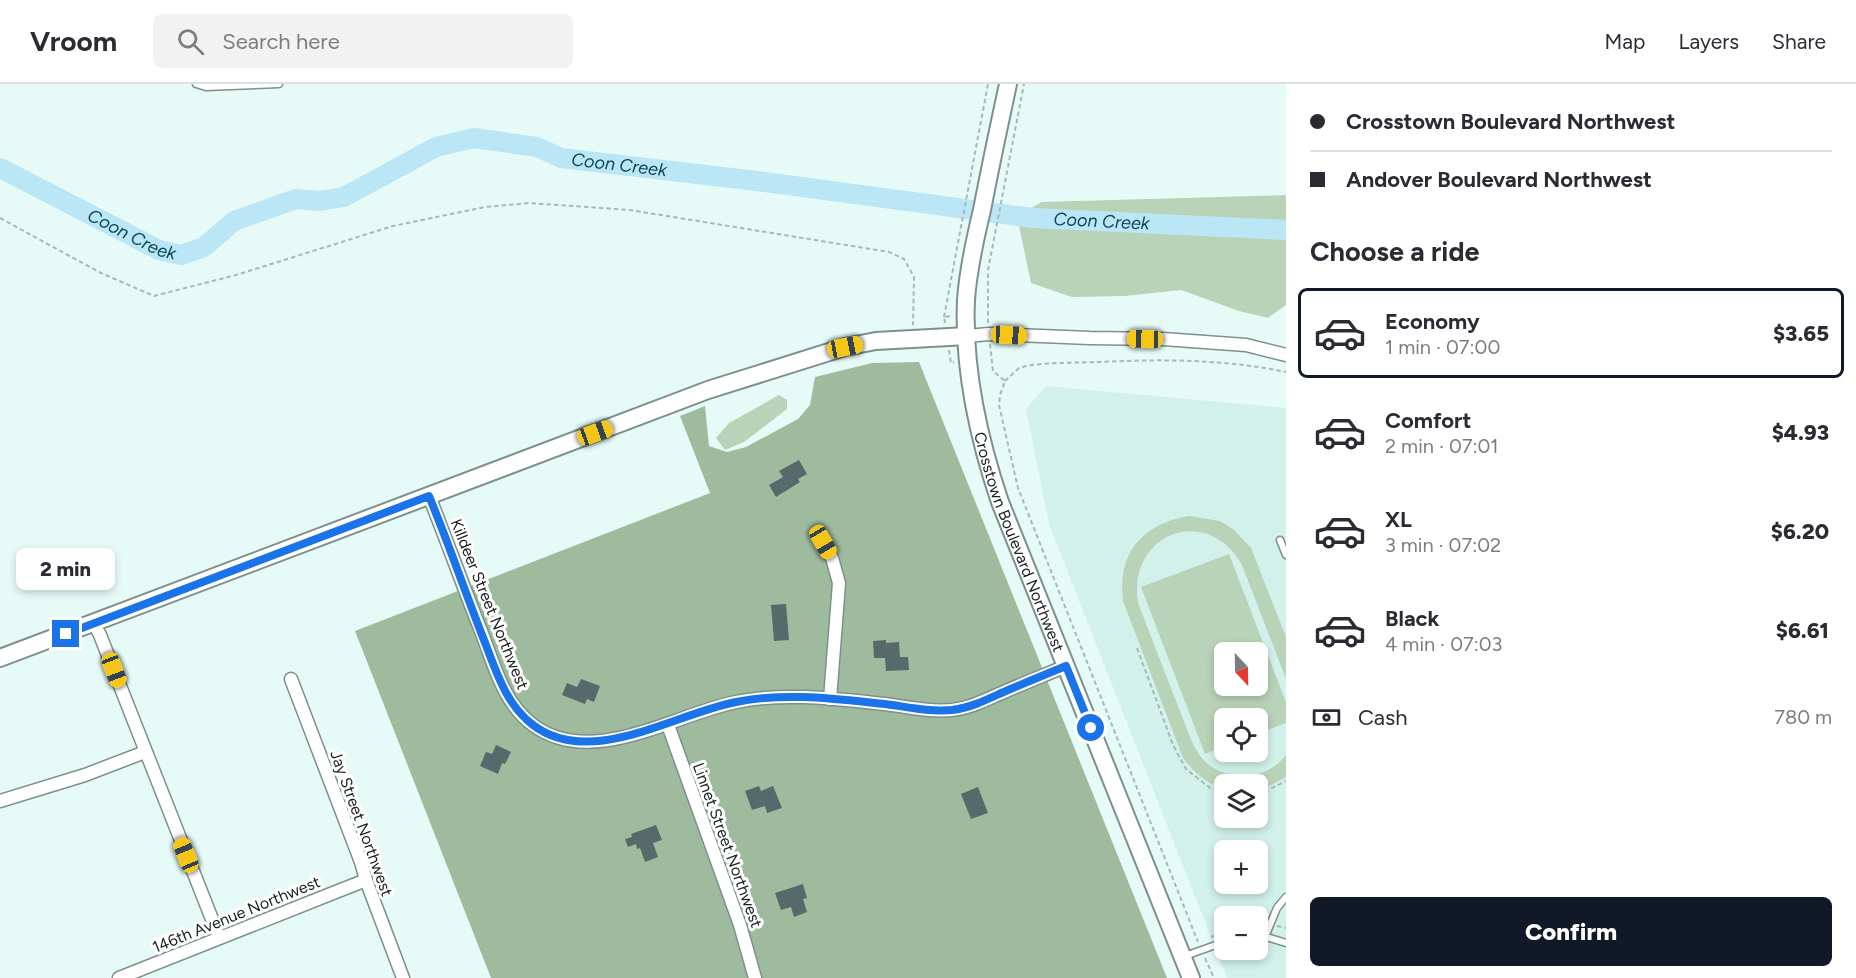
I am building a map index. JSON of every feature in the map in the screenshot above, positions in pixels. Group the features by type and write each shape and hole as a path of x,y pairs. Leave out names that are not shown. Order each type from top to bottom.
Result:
{"street":[{"name":"Crosstown Boulevard Northwest","path":"1008,84 976,238 966,299 971,390 987,466 1000,502 1191,978"},
{"path":"0,658 708,390 845,347 876,341 989,334 1090,339 1163,339 1246,345 1286,355"},
{"name":"Killdeer Street Northwest","path":"429,496 501,682 515,707 527,720 535,727 552,734 588,742 609,740 668,725"},
{"path":"823,542 832,558 839,583 830,699"},
{"path":"94,624 219,937"},
{"path":"668,725 725,705 777,696 830,699 923,711 952,710 972,706 1066,666"},
{"name":"Jay Street Northwest","path":"291,679 403,978"},
{"name":"Linnet Street Northwest","path":"668,725 741,924 754,978"},
{"path":"0,801 85,775 145,752"},
{"name":"146th Avenue Northwest","path":"119,978 366,880"}],"lane":[{"path":"196,84 206,87 279,84"},
{"path":"1280,540 1286,555"},
{"path":"1268,930 1277,908 1286,897"},
{"path":"1268,938 1286,944"},
{"path":"1183,957 1214,946"}],"path":[{"path":"988,84 986,188 976,238 987,270 988,312"},
{"path":"944,317 944,312 976,238 986,188 1024,84"},
{"path":"0,218 101,273 154,296 236,275 393,226 485,207 529,203 630,210 889,252 904,259 914,277 912,339"},
{"path":"1197,940 1018,488 999,405 1000,395 1005,381 1019,368 1026,366 1183,359 1227,362 1286,372"},
{"path":"1001,377 1005,381"},
{"path":"1137,648 1173,745 1186,769 1214,789"},
{"path":"1268,790 1286,782"},
{"path":"1204,958 1214,978"}],"shaded area":[{"path":"1286,195 1286,305 1268,318 1239,311 1181,290 1125,296 1072,297 1031,283 1017,216 1042,202"},
{"path":"1046,386 1286,408 1286,978 1227,978 1220,960 1268,960 1268,906 1214,906 1214,945 1049,524 1026,409"},
{"path":"779,395 787,400 787,409 744,442 725,450 716,438 729,423"},
{"path":"1189,516 1220,521 1233,529 1251,548 1286,637 1286,679 1242,565 1227,546 1209,535 1191,531 1173,535 1157,544 1145,559 1138,579 1138,603 1192,742 1209,765 1228,774 1214,774 1214,785 1201,777 1183,758 1123,601 1122,584 1129,555 1146,534 1172,520"},
{"path":"1229,554 1263,642 1214,642 1214,696 1268,696 1268,655 1286,702 1286,723 1268,730 1268,708 1214,708 1214,750 1205,754 1141,587"},
{"path":"1286,755 1286,777 1268,786 1268,774 1254,774 1270,769"}],"green space":[{"path":"919,362 1167,978 491,978 355,631 710,493 680,416 705,406 709,446 727,452 746,447 798,419 810,405 815,377 872,363"}],"building":[{"path":"799,460 807,474 798,479 800,482 776,497 769,485 783,477 779,471"},
{"path":"786,604 789,640 774,641 771,605"},
{"path":"886,640 886,643 899,642 900,657 908,657 909,670 886,671 885,658 874,658 873,641"},
{"path":"581,679 600,686 594,702 587,699 585,704 562,695 567,683 577,687"},
{"path":"496,745 511,752 505,764 502,763 498,774 480,766 486,752 492,754"},
{"path":"759,786 761,791 773,786 782,808 767,813 765,806 752,810 745,791"},
{"path":"978,787 988,813 971,819 961,794"},
{"path":"656,825 662,840 653,843 658,857 645,862 640,848 637,849 636,844 628,847 625,839 632,837 631,834"},
{"path":"803,884 807,898 803,899 807,912 794,917 791,907 781,910 775,893"}],"waterway":[{"name":"Coon Creek","path":"0,168 159,250 181,255 204,247 234,221 296,199 319,201 344,197 436,147 474,138 537,147 561,158 757,181 1033,218 1286,230"}],"route":[{"path":"66,634 429,496 509,699 535,727 552,734 588,742 609,740 668,725 734,702 777,696 830,699 923,711 952,710 972,706 1066,666 1091,728"}]}
